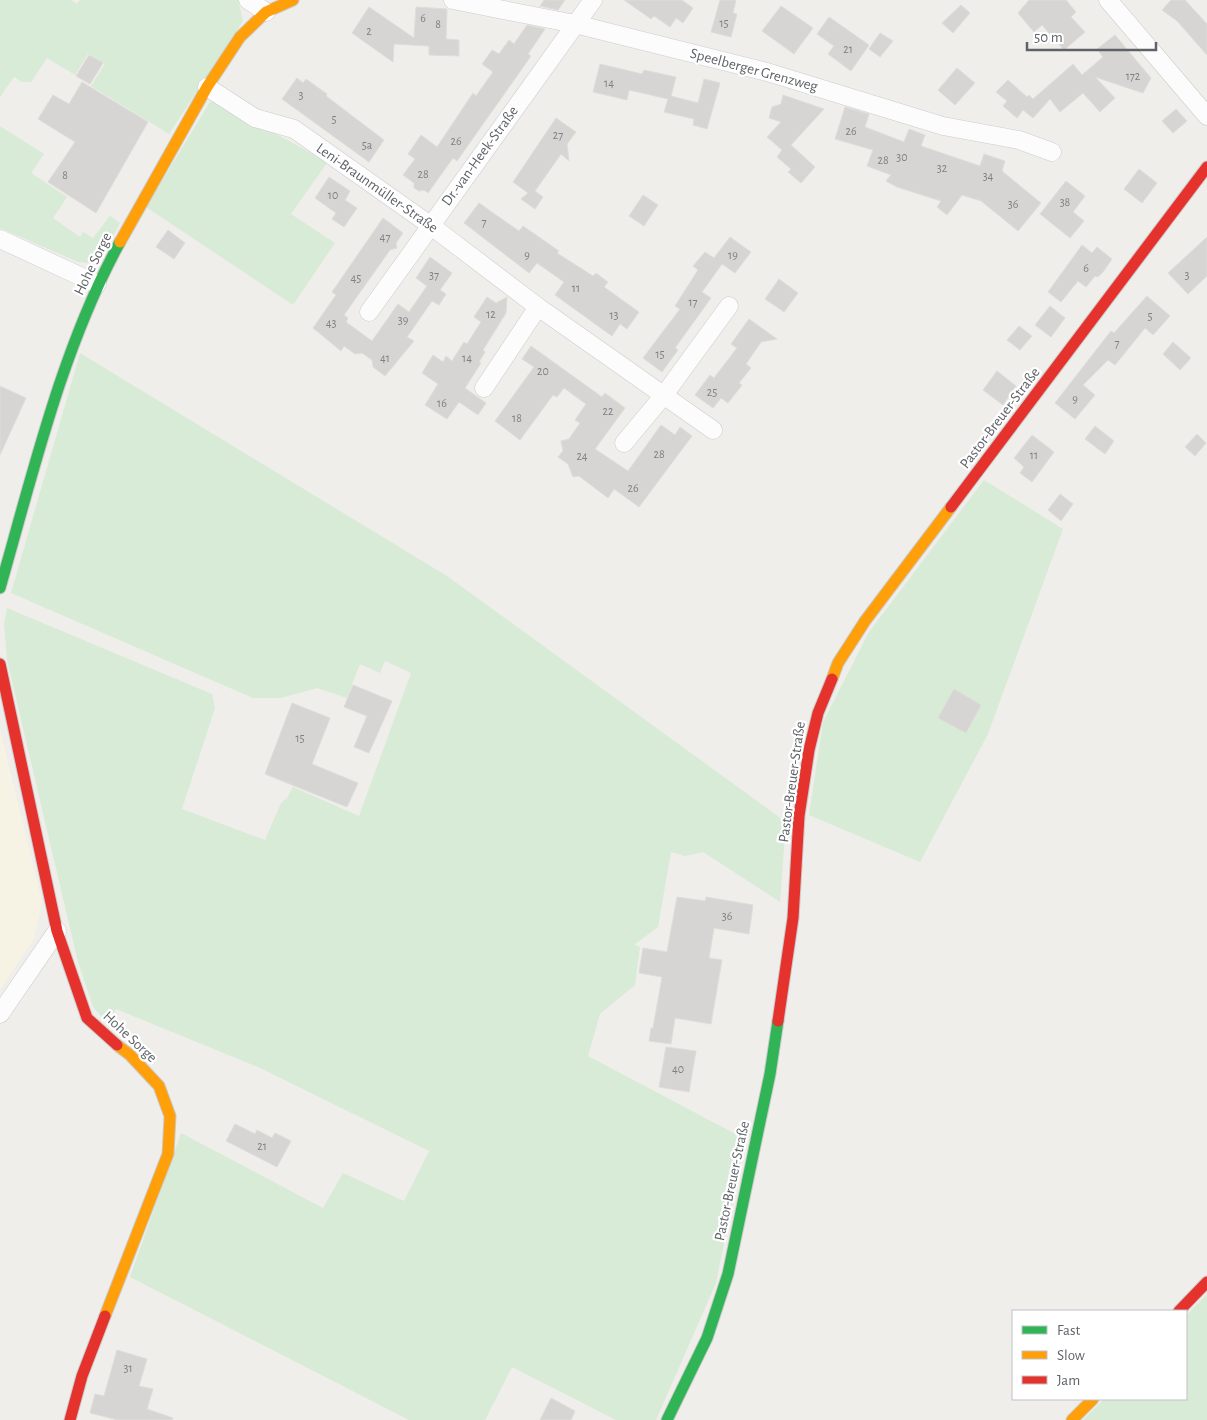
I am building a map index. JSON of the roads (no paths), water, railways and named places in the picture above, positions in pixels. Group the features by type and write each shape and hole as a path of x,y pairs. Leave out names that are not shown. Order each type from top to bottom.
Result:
{"street":[{"path":"248,0 266,12"},
{"name":"Hohe Sorge","path":"0,588 52,409 98,284 206,87 240,37 266,12 293,0"},
{"name":"Speelberger Grenzweg","path":"453,0 575,24 790,78 942,126 1019,140 1052,152"},
{"name":"Dr.-van-Heek-Straße","path":"369,312 592,0"},
{"path":"1108,0 1207,116"},
{"name":"Leni-Braunmüller-Straße","path":"206,87 255,118 294,129 430,225 538,307 713,430"},
{"name":"Pastor-Breuer-Straße","path":"667,1420 707,1338 728,1274 771,1064 793,918 799,816 809,750 818,713 838,663 864,621 1207,167"},
{"path":"0,240 98,284"},
{"path":"624,443 664,395 729,306"},
{"path":"484,388 538,307"},
{"name":"Hohe Sorge","path":"0,664 56,931 87,1018 106,1038 130,1055 159,1086 170,1116 168,1154 82,1376 70,1420"},
{"path":"0,1014 56,931"},
{"path":"1180,1310 1207,1282"},
{"path":"1072,1420 1092,1400"}]}
